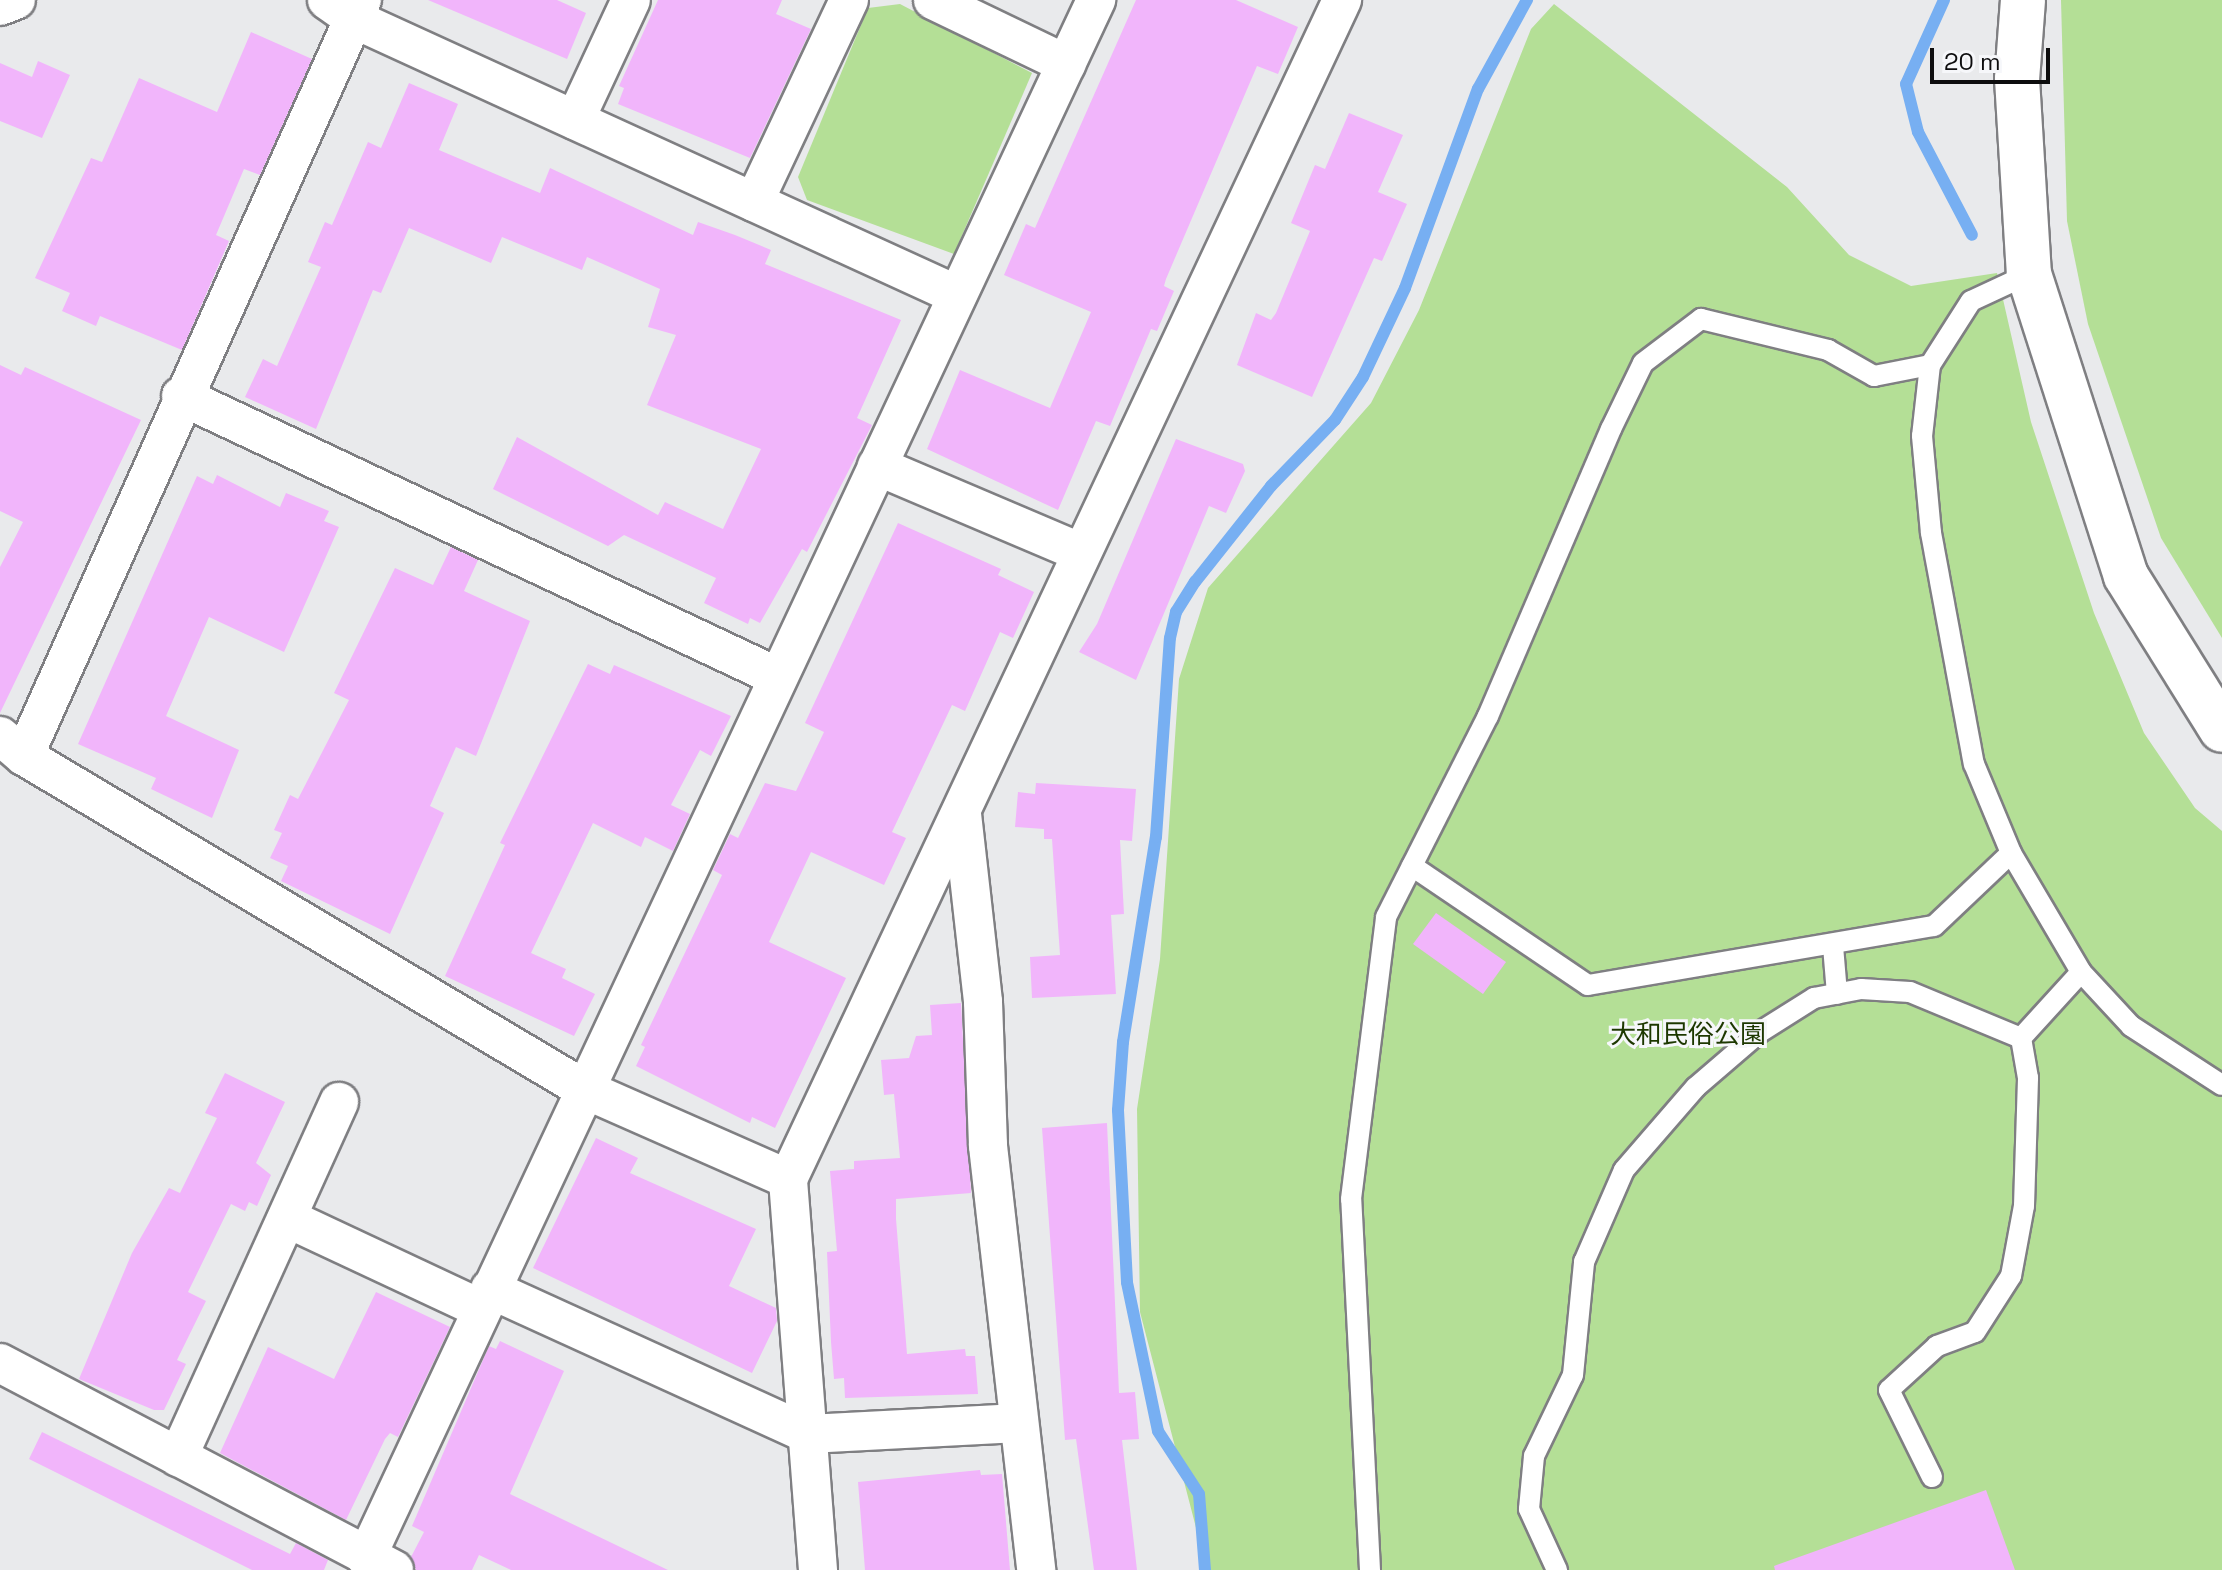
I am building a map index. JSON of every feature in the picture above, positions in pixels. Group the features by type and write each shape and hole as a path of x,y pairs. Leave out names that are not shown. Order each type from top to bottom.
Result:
{"street":[{"path":"0,6 16,0"},
{"path":"575,120 631,0"},
{"path":"754,202 849,0"},
{"path":"933,0 1066,64"},
{"path":"0,1363 380,1564 486,1299 1096,0"},
{"path":"818,1570 788,1179 1342,0"},
{"path":"2023,0 2017,79 2029,274 2126,576 2222,730"},
{"path":"788,1179 584,1089 12,746 181,396 348,6 575,120 957,295"},
{"path":"181,396 778,677"},
{"path":"877,466 1080,552"},
{"path":"962,814 983,1002 988,1146 1036,1570"},
{"path":"178,1457 339,1102"},
{"path":"287,1218 808,1434 1019,1423"}],"lane":[{"path":"2029,274 1971,301 1930,365 1922,436 1931,533 1974,764 2011,853 2081,972 2131,1026 2222,1085"},
{"path":"1370,1570 1351,1199 1386,917 1488,716 1643,363 1701,319 1828,350 1874,376 1930,365"},
{"path":"1412,866 1588,985 1833,946 1934,926 2011,853"},
{"path":"1833,946 1837,994"},
{"path":"2021,1038 2081,972"},
{"path":"1557,1570 1529,1509 1534,1456 1573,1375 1584,1262 1624,1170 1696,1087 1760,1032 1814,998 1837,994 1910,992 2021,1038"},
{"path":"1932,1477 1889,1390 1937,1346 1975,1332 2011,1276 2024,1206 2028,1078 2021,1038"}],"green space":[{"path":"2061,0 2222,0 2222,638 2161,538 2088,324 2067,221"},
{"path":"900,4 1032,73 954,254 807,200 798,177 868,8"},
{"name":"大和民俗公園","path":"1554,4 1787,187 1849,255 1911,286 1997,273 2031,422 2094,613 2144,733 2195,808 2222,831 2222,1570 1207,1570 1140,1312 1137,1109 1160,959 1179,679 1208,588 1371,403 1419,310 1531,29"}],"building":[{"path":"428,0 557,0 586,13 567,59"},
{"path":"658,0 782,0 776,14 811,29 750,158 618,104 624,88 619,86"},
{"path":"1136,0 1236,0 1298,27 1278,74 1257,66 1166,279 1164,286 1174,291 1157,331 1151,329 1110,426 1096,421 1058,510 927,449 960,370 1050,408 1091,312 1004,275 1026,224 1035,228"},
{"path":"251,32 312,59 260,175 244,169 216,235 229,241 182,350 100,316 96,326 62,311 70,293 35,278 91,158 102,162 139,78 217,112"},
{"path":"38,61 70,75 42,138 0,121 0,63 32,77"},
{"path":"409,83 458,104 439,150 540,193 550,168 693,235 698,222 735,235 771,250 765,264 901,320 857,418 872,425 807,552 802,549 760,623 750,618 748,624 704,603 716,578 624,535 608,546 493,489 517,437 658,515 665,502 723,529 761,449 647,405 676,335 648,327 660,289 587,257 582,270 502,237 491,263 409,228 381,293 373,290 316,429 245,397 263,359 277,366 321,267 308,262 325,222 332,225 368,142 381,148"},
{"path":"1349,113 1403,135 1378,192 1407,204 1382,261 1374,258 1312,397 1237,365 1256,313 1271,320 1276,313 1310,231 1291,223 1315,165 1325,169"},
{"path":"0,365 21,375 25,367 141,420 0,713 0,567 23,522 0,511"},
{"path":"1176,439 1243,464 1245,471 1226,513 1209,506 1136,680 1079,652 1097,624"},
{"path":"217,475 280,507 286,493 329,511 324,521 339,527 284,652 209,617 166,716 239,750 212,818 151,789 156,778 78,744 197,476 213,484"},
{"path":"898,523 1001,569 998,575 1034,592 1013,638 1000,632 965,711 952,705 892,832 906,838 884,885 811,852 769,942 846,978 775,1128 752,1117 750,1123 636,1066 645,1047 641,1045 722,875 713,870 730,834 738,838 765,783 796,791 824,732 805,723"},
{"path":"451,547 478,560 464,591 530,621 476,756 456,747 430,806 444,813 390,934 281,881 288,866 270,858 282,833 274,830 290,795 298,799 349,700 334,693 395,568 433,585"},
{"path":"588,664 610,674 614,665 731,716 711,756 700,750 671,805 690,814 673,851 645,837 641,847 593,823 531,953 566,969 562,978 595,994 574,1036 445,976 505,845 500,843"},
{"path":"1036,783 1136,789 1132,841 1120,840 1124,914 1111,915 1116,994 1032,998 1030,957 1060,955 1052,839 1044,839 1044,829 1015,827 1018,792 1035,794"},
{"path":"1436,913 1506,962 1483,994 1413,944"},
{"path":"961,1003 971,1193 896,1199 896,1219 907,1354 965,1349 966,1356 975,1356 978,1394 845,1398 844,1378 834,1379 831,1342 827,1252 837,1251 830,1171 854,1169 854,1161 900,1158 894,1094 884,1095 881,1060 909,1058 916,1036 932,1035 930,1005"},
{"path":"225,1073 285,1102 256,1163 271,1175 257,1206 249,1202 245,1211 231,1204 188,1292 206,1301 177,1360 186,1364 164,1410 154,1410 79,1379 132,1253 169,1188 180,1193 217,1118 205,1113"},
{"path":"1107,1123 1119,1393 1135,1392 1139,1439 1122,1440 1137,1570 1094,1570 1076,1439 1065,1440 1042,1128"},
{"path":"596,1138 638,1158 630,1173 756,1229 729,1286 776,1308 777,1321 752,1373 533,1268"},
{"path":"376,1292 450,1327 398,1437 390,1433 385,1439 346,1520 220,1453 268,1347 334,1379"},
{"path":"500,1341 564,1371 510,1494 668,1570 511,1570 479,1555 472,1570 416,1570 411,1557 424,1532 412,1526 489,1346 496,1349"},
{"path":"42,1432 290,1554 296,1543 328,1560 324,1570 252,1570 29,1459"},
{"path":"980,1470 981,1475 1002,1474 1010,1570 865,1570 858,1482"},
{"path":"1986,1490 2015,1570 1775,1570 1774,1566"}],"waterway":[{"path":"1205,1570 1199,1494 1158,1431 1127,1282 1118,1110 1123,1042 1156,837 1170,638 1176,612 1195,582 1271,486 1335,420 1363,377 1405,288 1478,89 1527,0"},
{"path":"1944,0 1906,84 1918,132 1972,235"}]}
